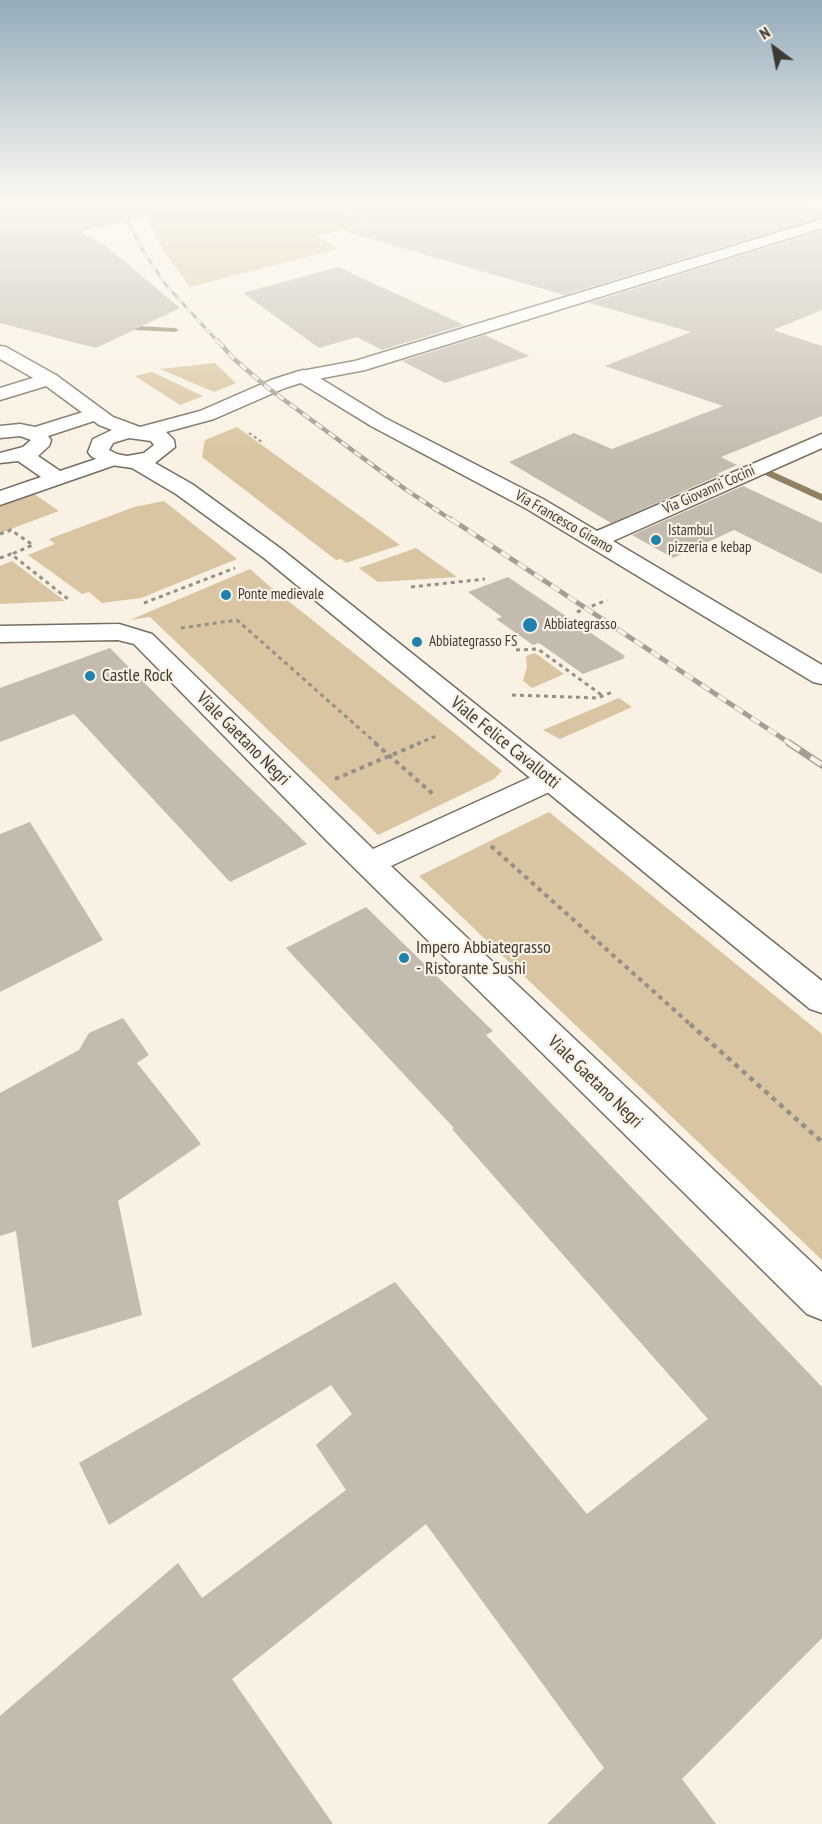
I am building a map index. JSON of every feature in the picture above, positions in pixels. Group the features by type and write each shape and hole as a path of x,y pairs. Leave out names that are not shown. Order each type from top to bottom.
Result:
{"street":[{"path":"139,432 207,415 279,384 307,375 358,366 606,286"},
{"path":"0,351 49,379 104,424"},
{"name":"Via Francesco Giramo","path":"307,375 378,422 535,504 822,676"},
{"path":"0,394 49,379"},
{"path":"104,424 98,449 102,456 111,460 136,461 150,458 207,415"},
{"path":"0,432 20,430 36,433 104,424 157,435 164,447"},
{"path":"0,458 23,455 39,446 41,440 36,433"},
{"name":"Via Giovanni Cocini","path":"596,540 822,440"},
{"name":"Viale Felice Cavallotti","path":"164,447 166,462 184,489"},
{"path":"23,455 57,479"},
{"path":"0,498 111,460"},
{"name":"Viale Felice Cavallotti","path":"136,461 184,489 272,554 822,1000"},
{"name":"Viale Gaetano Negri","path":"0,634 119,632 143,639 369,864 822,1300"},
{"path":"369,864 550,780"}],"path":[{"path":"0,534 11,530 33,545 0,558"},
{"path":"11,554 70,601"},
{"path":"140,605 240,566"},
{"path":"411,587 484,579"},
{"path":"577,612 607,600"},
{"path":"171,628 195,627 237,620 822,1142"},
{"path":"516,651 538,649 603,696"},
{"path":"512,695 598,698 612,692"},
{"path":"299,795 443,733"}],"shaded area":[{"path":"215,363 236,383 214,392 160,369"},
{"path":"152,372 203,396 180,405 135,376"},
{"path":"237,427 400,545 346,563 341,559 336,560 202,457 205,440"},
{"path":"28,490 59,511 0,533 0,500"},
{"path":"164,501 237,559 141,598 102,603 89,592 82,594 28,555 55,544 49,539 134,507"},
{"path":"416,548 457,577 378,582 359,568"},
{"path":"12,561 65,601 0,604 0,566"},
{"path":"250,569 502,771 494,779 378,835 150,617 130,620"},
{"path":"535,653 564,674 532,688 523,681 527,667 526,656"},
{"path":"619,698 632,707 560,739 543,730"},
{"path":"549,812 822,1034 822,1260 419,876"}],"building":[{"path":"0,286 154,286 180,308 96,348 0,323"},
{"path":"268,286 380,286 464,325 382,350 357,337 319,348 243,293"},
{"path":"533,286 593,286 564,295"},
{"path":"643,286 822,286 822,310 773,330 822,346 822,416 721,457 737,465 717,474 720,475 611,523 509,462 574,433 612,449 723,406 605,366 691,332 589,303"},
{"path":"485,335 529,356 445,383 402,361"},
{"path":"743,486 822,523 822,574 734,530 673,558 632,535"},
{"path":"508,577 625,658 583,674 539,643 533,645 496,619 502,617 468,592"},
{"path":"110,648 307,844 230,882 74,714 0,742 0,688"},
{"path":"30,822 103,940 0,992 0,834"},
{"path":"366,907 493,1031 486,1035 822,1387 822,1638 682,1779 716,1824 547,1824 604,1768 426,1524 232,1679 333,1824 0,1824 0,1716 178,1563 202,1598 346,1490 316,1445 352,1414 331,1385 109,1525 79,1463 395,1282 587,1514 708,1419 452,1129 454,1128 286,948"},
{"path":"123,1018 149,1055 137,1063 201,1144 118,1201 142,1315 32,1348 16,1231 0,1236 0,1093 79,1050 89,1033"}],"waterway":[{"path":"120,320 135,328 175,330"},
{"path":"766,472 822,498"}],"railway":[{"path":"167,286 219,343"},
{"path":"218,341 234,359 268,388 405,489 453,521"},
{"path":"451,519 791,744"},
{"path":"789,743 822,765"}],"place":[{"name":"Istambul pizzeria e kebap","path":"656,540"},
{"name":"Ponte medievale","path":"226,595"},
{"name":"Abbiategrasso","path":"530,625"},
{"name":"Abbiategrasso FS","path":"417,642"},
{"name":"Castle Rock","path":"90,676"},
{"name":"Impero Abbiategrasso - Ristorante Sushi","path":"404,958"}]}
